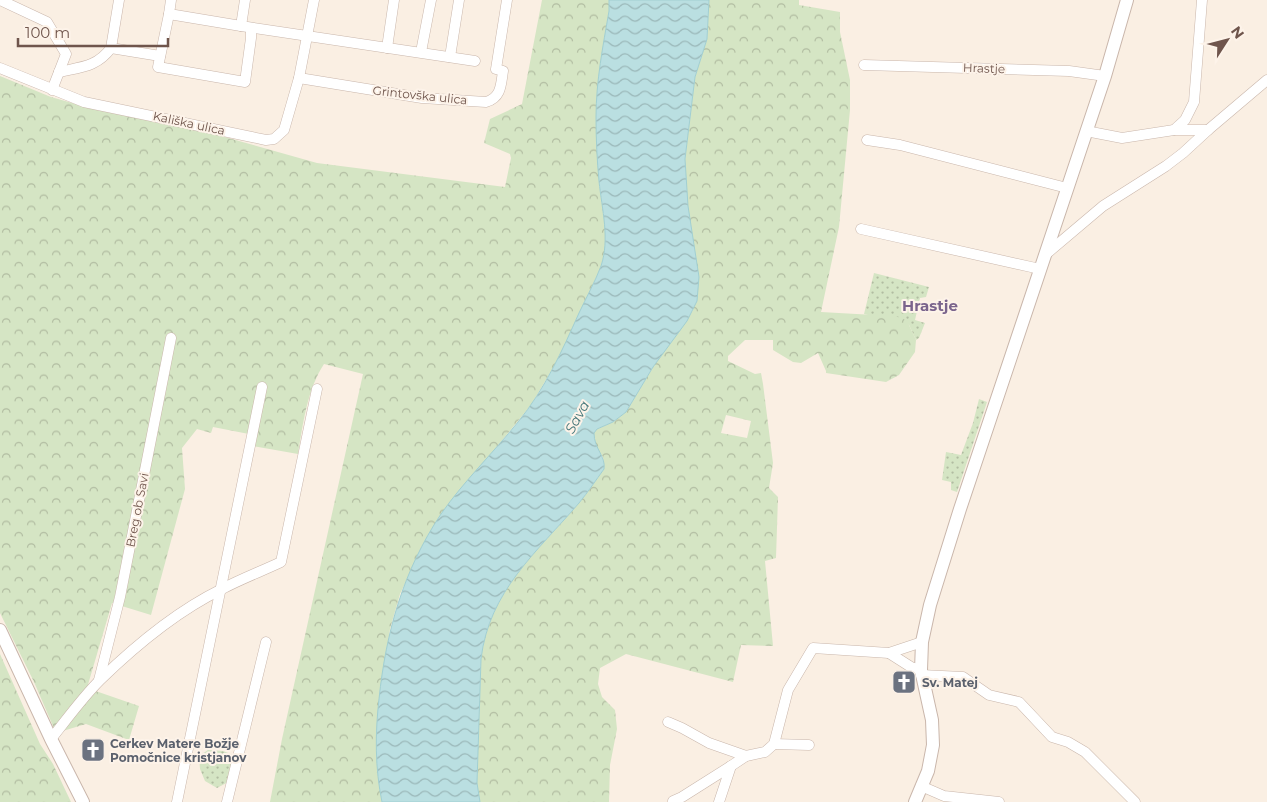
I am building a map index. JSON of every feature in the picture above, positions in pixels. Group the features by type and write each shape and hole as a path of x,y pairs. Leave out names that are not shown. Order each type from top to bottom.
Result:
{"street":[{"path":"0,0 47,22 66,54 52,90"},
{"path":"59,72 94,64 104,58 111,48 119,0"},
{"path":"171,0 158,66 244,82 251,38 246,27 245,0"},
{"name":"Kališka ulica","path":"0,68 84,102 266,140 274,139 284,130 299,78 314,0"},
{"path":"387,48 394,0"},
{"path":"421,52 431,0"},
{"path":"450,57 458,0"},
{"name":"Grintovška ulica","path":"299,78 422,98 486,102 493,100 500,92 503,71 496,70 507,0"},
{"path":"915,802 931,758 933,739 932,720 921,673 922,642 930,605 960,508 1105,76 1127,0"},
{"path":"1174,130 1185,120 1194,102 1202,0"},
{"path":"169,14 475,61"},
{"path":"111,48 160,56"},
{"name":"Hrastje","path":"864,65 1069,71 1105,76"},
{"path":"1044,256 1103,206 1183,153 1267,80"},
{"path":"1086,130 1122,138 1174,130 1208,130"},
{"path":"867,140 900,146 1067,188"},
{"path":"861,229 1040,269"},
{"name":"Breg ob Savi","path":"99,681 120,597 171,338"},
{"path":"177,802 262,387"},
{"name":"Breg ob Savi","path":"51,739 99,681 164,626 192,606 221,589 281,562 317,389"},
{"path":"0,630 83,802"},
{"path":"227,802 266,642"},
{"path":"673,801 746,756 765,752 774,744 788,690 813,648 889,653 922,642"},
{"path":"889,653 921,673 963,677 989,695 1019,702 1052,737 1068,742 1085,752 1135,802"},
{"path":"668,722 709,743 746,756"},
{"path":"774,744 810,745"},
{"path":"719,802 731,766"},
{"path":"922,786 944,796 999,802"}],"green space":[{"path":"542,0 609,0 598,81 599,182 605,226 605,252 600,269 562,353 531,405 442,514 422,548 400,594 390,629 378,710 376,743 382,802 270,802 282,739 363,374 324,364 313,385 304,419 298,454 252,446 254,435 213,427 211,433 197,429 182,448 185,489 151,615 112,603 87,688 139,706 129,740 86,724 56,733 34,682 0,613 0,76 51,97 97,110 214,134 317,163 505,187 511,158 510,154 484,143 490,119 522,104"},
{"path":"709,0 799,0 799,5 840,12 840,32 850,80 850,110 839,227 821,312 903,318 909,325 916,340 915,352 899,375 886,382 826,373 818,353 801,363 793,362 773,350 773,340 745,340 728,356 728,361 755,374 761,373 763,384 773,463 769,488 778,497 776,558 765,561 773,646 741,645 733,682 626,654 600,668 598,684 602,697 615,710 617,729 610,765 609,802 480,802 477,783 481,659 486,635 494,613 504,593 517,574 579,503 604,469 603,457 597,449 593,433 626,412 653,367 693,310 685,159 695,77 707,39","holes":["726,415 751,421 747,438 721,433"]},
{"path":"874,273 929,287 926,297 920,298 915,320 925,323 919,338 916,340 909,325 864,314"},
{"path":"979,399 987,402 957,492 951,490 951,482 942,480 946,452 961,455 973,423"},
{"path":"0,654 40,744 53,764 71,802 0,802"},
{"path":"208,750 223,751 236,756 230,781 217,788 205,781 200,769 199,756"}],"water":[{"name":"Sava","path":"609,0 709,0 707,39 695,77 685,159 688,206 699,277 697,301 687,321 653,367 626,412 613,422 597,429 594,433 604,469 579,503 517,574 504,593 494,613 486,635 481,659 477,783 480,802 382,802 376,751 379,699 386,650 398,603 407,580 416,558 441,514 459,490 518,422 545,383 593,284 604,256 605,235 599,181 596,104"}],"place":[{"name":"Sv. Matej","path":"904,682"},
{"name":"Cerkev Matere Božje Pomočnice kristjanov","path":"93,750"}],"district":[{"name":"Hrastje","path":"930,305"}]}
